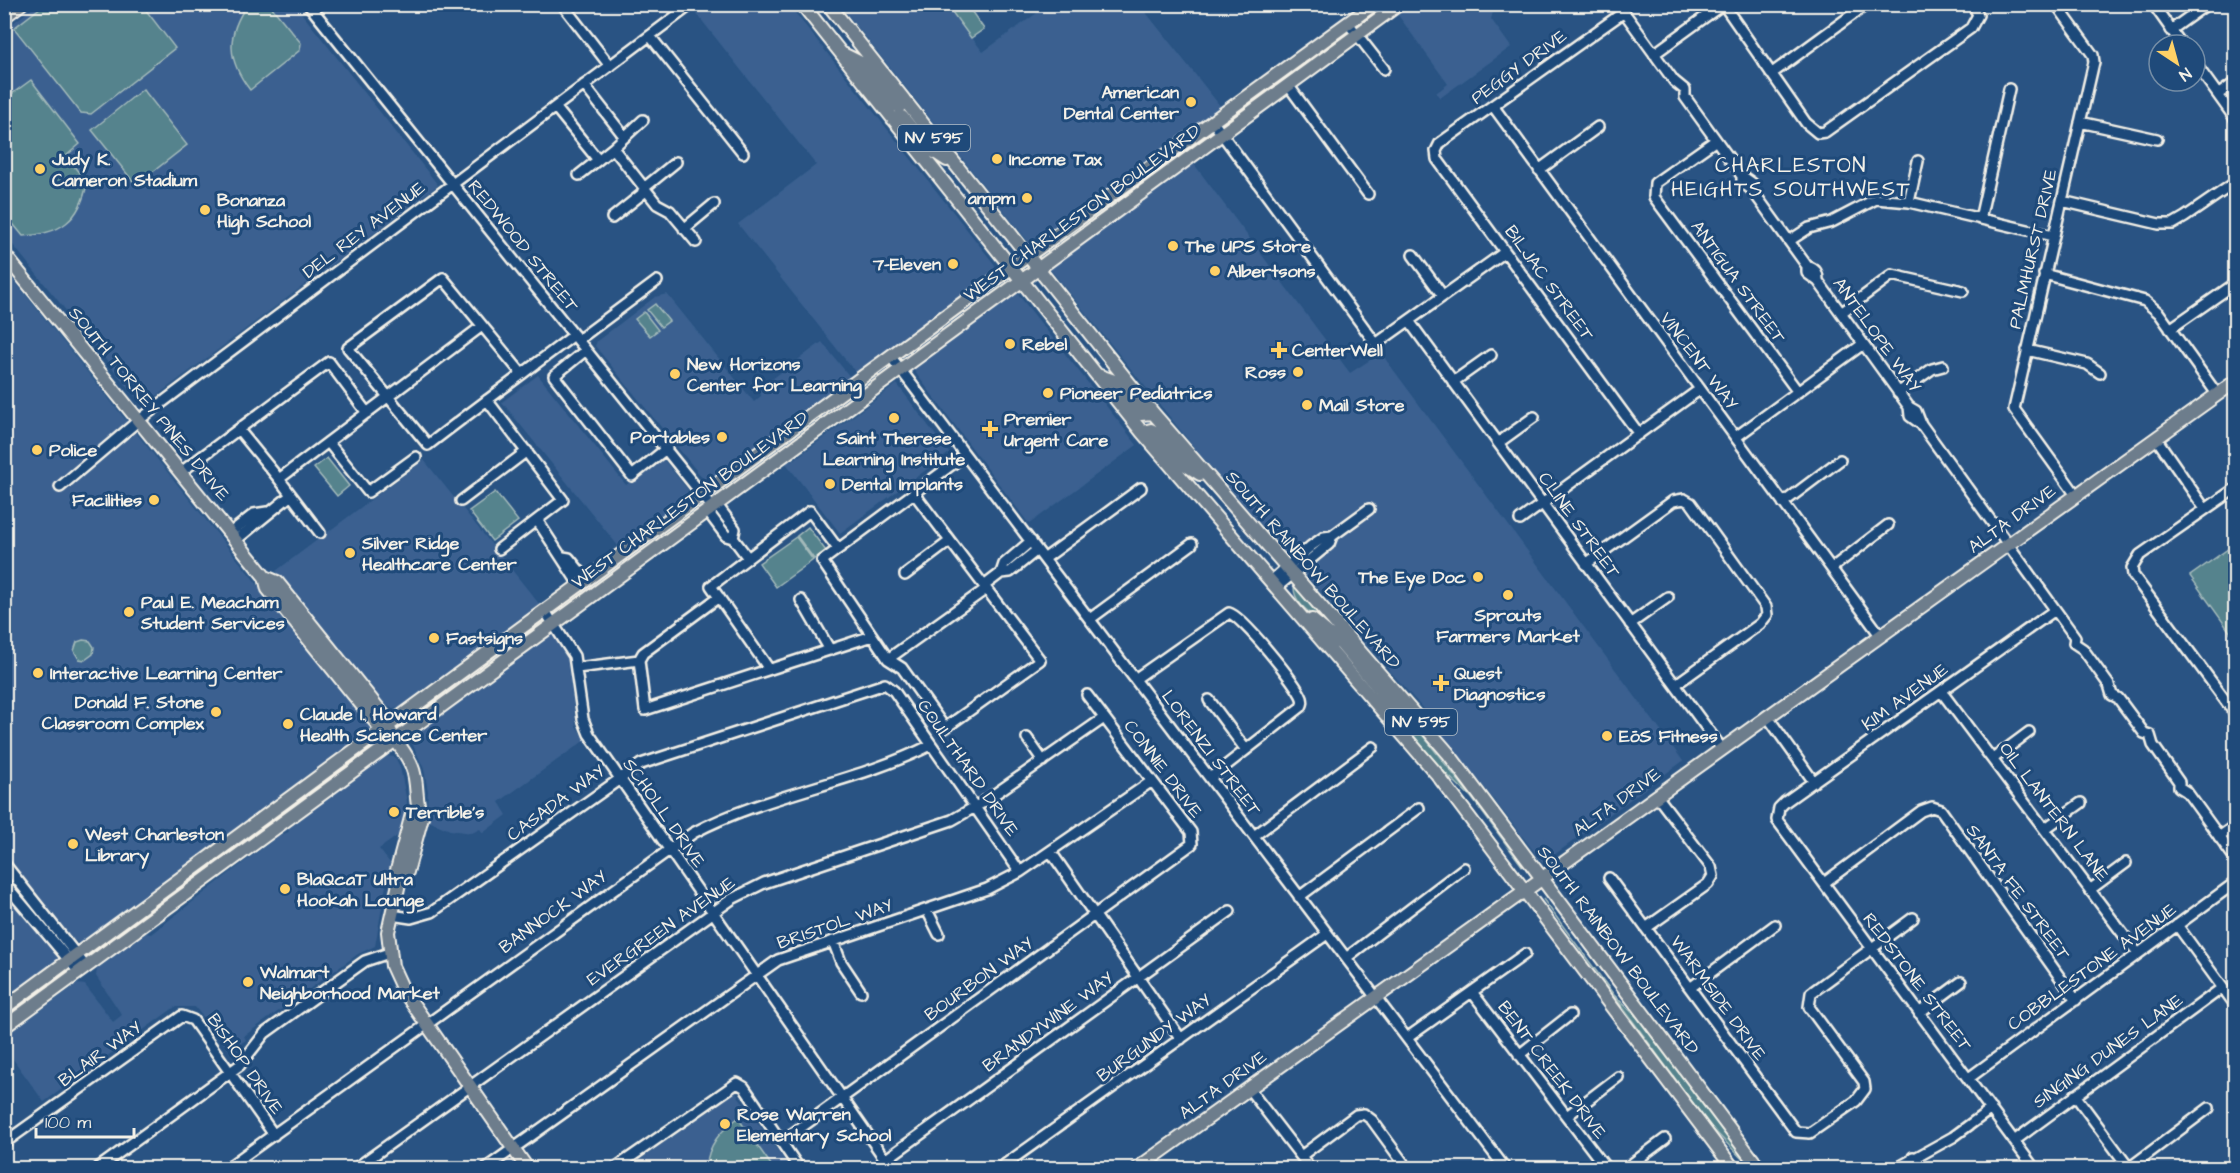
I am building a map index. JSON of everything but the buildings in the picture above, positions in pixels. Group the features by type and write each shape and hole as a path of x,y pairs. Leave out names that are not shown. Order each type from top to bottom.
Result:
{"main road":[{"path":"4,17 21,4"},
{"name":"NV 595","path":"802,4 1094,374 1429,765 1732,1168"},
{"name":"SOUTH RAINBOW BOULEVARD","path":"828,4 1153,413 1422,723 1542,878 1759,1168"},
{"name":"WEST CHARLESTON BOULEVARD","path":"4,1008 1010,268 1374,4"},
{"name":"WEST CHARLESTON BOULEVARD","path":"4,1027 1399,4"},
{"path":"840,52 863,64 901,110 908,112 912,110"},
{"path":"893,119 902,117 927,147 956,166"},
{"name":"SOUTH TORREY PINES DRIVE","path":"4,254 265,577 268,589 284,600 338,659 386,718 387,727 414,772 418,789 418,811 422,817 407,873 400,879"},
{"path":"1094,374 1114,381 1141,414 1153,413"},
{"name":"ALTA DRIVE","path":"1138,1168 2235,381"},
{"path":"1142,432 1151,430 1157,433 1181,462 1213,483"},
{"name":"SOUTH TORREY PINES DRIVE","path":"284,600 303,631 378,724 387,727"},
{"path":"1293,606 1342,645 1406,720 1417,724 1422,723"},
{"path":"303,631 316,640 332,658 338,659"},
{"path":"495,666 510,644 511,636"},
{"name":"SOUTH TORREY PINES DRIVE","path":"418,811 412,814 397,870 400,879 391,915 389,953 398,980 527,1168"},
{"path":"408,828 412,835 410,864"}],"street":[{"name":"REDWOOD STREET","path":"308,4 452,185 667,448 712,507 711,516 726,536 733,537 748,558"},
{"path":"562,4 610,66"},
{"name":"DEL REY AVENUE","path":"60,487 139,420 692,4"},
{"path":"1654,54 1723,4 1806,123 1818,133 1826,132 1971,28 1978,15 1973,4"},
{"path":"1771,74 1867,4"},
{"path":"2153,4 2173,33"},
{"path":"2171,30 2207,4"},
{"name":"PALMHURST DRIVE","path":"2061,6 2093,55 2094,62 2014,409 2076,495"},
{"name":"ANTELOPE WAY","path":"1621,8 1674,81 1674,89 1685,97 1742,176 1742,182 1746,188 1752,190 1807,266 1813,268 1818,274 1818,281 1909,407 1916,411 1921,424 2055,610 2075,637 2081,638 2084,649 2109,685 2116,687 2118,698 2144,733 2146,743 2153,745 2179,782 2187,786 2187,792 2235,860"},
{"name":"PEGGY DRIVE","path":"1436,151 1440,143 1493,106 1621,8"},
{"path":"1348,23 1384,69"},
{"path":"650,36 743,153"},
{"path":"2207,80 2235,120"},
{"path":"2218,95 2235,82"},
{"path":"1288,85 1368,194"},
{"path":"584,86 624,136"},
{"path":"1980,219 2009,89"},
{"name":"VINCENT WAY","path":"1493,106 1880,635"},
{"path":"555,107 598,160"},
{"path":"579,175 643,120"},
{"path":"1213,122 1376,344 1505,252"},
{"path":"2080,122 2157,139"},
{"path":"1539,170 1598,127"},
{"name":"ANTIGUA STREET","path":"1716,140 1655,183 1654,197 1798,392"},
{"path":"613,148 657,204 670,211 696,242"},
{"name":"BILJAC STREET","path":"1436,151 1437,159 1639,434"},
{"path":"1909,202 1918,160"},
{"path":"612,218 676,162"},
{"path":"2062,201 2159,224 2173,224 2235,182"},
{"path":"1789,241 1809,228 1832,222 1866,201 1891,199 2053,237"},
{"path":"684,229 714,204"},
{"path":"1413,255 1443,296"},
{"path":"2044,274 2145,301 2159,313 2217,394"},
{"path":"1841,313 1892,275 1963,291"},
{"path":"522,374 443,278 348,348 428,445 522,374 657,281"},
{"path":"2170,329 2235,283"},
{"name":"CLINE STREET","path":"1409,321 1722,749"},
{"path":"279,479 482,326"},
{"path":"1736,437 1863,344"},
{"path":"586,350 554,376 632,476 667,448"},
{"path":"2027,350 2086,364 2100,373"},
{"path":"1453,382 1491,356"},
{"name":"LORENZI STREET","path":"891,357 1505,1168"},
{"path":"181,472 329,362 367,413"},
{"path":"1899,393 1932,369 1943,366"},
{"path":"1520,520 1699,390"},
{"path":"487,400 563,500 499,549"},
{"path":"1498,443 1534,417"},
{"path":"239,430 320,532"},
{"path":"2156,438 2205,509"},
{"path":"328,442 368,492 416,457"},
{"path":"461,501 527,452"},
{"path":"914,493 1040,660 945,728 902,668 888,659 822,561 965,455"},
{"path":"1783,503 1840,460"},
{"path":"1044,559 1141,488"},
{"path":"2235,488 2140,555 2132,568 2133,575 2235,715"},
{"path":"233,537 259,523 267,512 290,496"},
{"path":"1586,564 1673,501 1684,499 1691,503 1760,597 1766,607 1767,615 1760,624 1675,685"},
{"path":"1274,584 1290,569 1329,544 1332,536 1369,509"},
{"path":"770,669 711,586 810,511 838,549"},
{"path":"537,520 563,557 569,558 583,583"},
{"path":"1832,568 1888,525"},
{"path":"905,575 950,541"},
{"path":"888,659 985,587 1001,573 1004,564 1030,541"},
{"path":"1090,619 1192,544"},
{"path":"1001,573 1010,572 1037,550"},
{"path":"719,597 643,653 639,660 645,710 872,636"},
{"path":"1630,624 1668,597"},
{"path":"801,600 830,650"},
{"name":"KIM AVENUE","path":"1777,813 1785,802 2055,610"},
{"name":"SCHOLL DRIVE","path":"545,611 570,647 577,668 585,725 619,778 888,1164"},
{"path":"1135,679 1229,613 1241,621 1274,658 1299,693 1303,703 1297,712 1210,778"},
{"path":"577,668 639,660"},
{"name":"CASADA WAY","path":"391,915 411,918 432,912 641,764 881,685 887,685"},
{"name":"COULTHARD DRIVE","path":"887,685 894,691 1020,872"},
{"name":"OIL LANTERN LANE","path":"1941,691 1994,758 2138,954"},
{"name":"CONNIE DRIVE","path":"1087,695 1187,828 1193,840"},
{"path":"1209,700 1246,750"},
{"path":"1767,716 1814,782"},
{"name":"EVERGREEN AVENUE","path":"356,1168 713,912 764,883 924,830 975,807 1104,718"},
{"path":"1994,758 2029,732"},
{"path":"1027,738 1043,761"},
{"name":"BANNOCK WAY","path":"227,1168 669,849 735,813 903,758 931,745"},
{"path":"1254,837 1373,747"},
{"name":"BRISTOL WAY","path":"486,1168 778,960 970,896 1020,872 1152,782"},
{"path":"1646,928 1708,884 1713,876 1712,867 1657,796"},
{"path":"2046,828 2081,803"},
{"name":"SANTA FE STREET","path":"1824,883 1921,811 1932,807 1941,810 2076,999"},
{"path":"1299,897 1419,808"},
{"name":"REDSTONE STREET","path":"1777,813 1777,820 2034,1168"},
{"path":"2219,837 2235,825"},
{"name":"BOURBON WAY","path":"781,1142 1183,853 1193,840"},
{"path":"1051,852 1181,1038"},
{"path":"4,863 82,970"},
{"path":"2091,889 2126,863"},
{"path":"1346,958 1464,868"},
{"name":"WARMSIDE DRIVE","path":"1609,878 1796,1132 1803,1135 1856,1101 1865,1089 1864,1082 1809,1007 1808,1000 1818,987 1871,948"},
{"name":"COBBLESTONE AVENUE","path":"1969,1078 2235,882"},
{"path":"4,883 73,958"},
{"path":"927,910 939,934"},
{"name":"BRANDYWINE WAY","path":"888,1164 1230,911"},
{"path":"1871,948 1913,918"},
{"path":"1690,988 1775,925"},
{"path":"2176,926 2235,1006"},
{"name":"BURGUNDY WAY","path":"1000,1168 1327,934"},
{"path":"833,941 841,962 861,992"},
{"path":"98,1168 231,1072 244,1061 265,1033 365,961 389,953"},
{"path":"1407,1038 1525,954"},
{"path":"1919,1013 1961,982"},
{"name":"SINGING DUNES LANE","path":"2014,1141 2222,988"},
{"name":"BENT CREEK DRIVE","path":"1472,992 1606,1168"},
{"path":"1519,1055 1570,1015"},
{"name":"BISHOP DRIVE","path":"186,1016 193,1020 274,1135"},
{"name":"BLAIR WAY","path":"4,1143 178,1018 186,1016"},
{"path":"1567,1116 1618,1077"},
{"path":"615,1168 737,1083 744,1087 799,1168"},
{"path":"1249,1089 1310,1168"},
{"path":"2075,1095 2129,1168 2209,1108"},
{"path":"1897,1168 1913,1157 1953,1137 1991,1109"},
{"path":"1300,1156 1356,1115 1364,1114 1372,1120 1407,1168"},
{"path":"1626,1168 1665,1139"},
{"path":"1913,1157 1921,1168"}],"shaded area":[{"path":"1412,4 1504,5 1493,12 1491,19 1511,47 1440,98 1436,93 1448,84 1398,15"},
{"name":"Bonanza High School","path":"37,5 295,5 438,185 143,406 5,235 5,29"},
{"path":"707,5 789,5 995,265 994,271 856,373 738,224 816,165 696,13"},
{"path":"840,5 947,5 983,52 1048,5 1140,5 1221,107 1031,245"},
{"path":"1194,164 1350,373 1381,353 1683,761 1543,863 1425,711 1198,452 1050,269"},
{"path":"4,268 371,726 370,731 80,944 71,938 5,855"},
{"path":"1017,293 1137,445 1029,524 912,368"},
{"name":"New Horizons Center for Learning","path":"667,294 754,402 761,396 760,388 822,342 850,377 711,479 705,481 595,346 597,341 655,297"},
{"path":"538,375 626,485 663,459 688,490 686,498 619,547 502,402"},
{"path":"897,384 949,453 840,533 785,462 792,461"},
{"path":"424,460 540,605 403,706 394,709 383,704 276,571"},
{"path":"545,637 556,638 567,658 576,726 585,740 499,802 507,815 483,833 480,829 472,833 450,830 426,820 428,791 424,769 412,743 414,734"},
{"path":"385,756 395,757 400,767 407,802 400,834 379,849 390,863 375,946 358,954 244,1036 246,1040 234,1048 233,1046 228,1049 195,1007 175,1007 44,1102 5,1048 5,1036 77,984 85,985 113,1022 122,1015 96,976 97,969 146,933 151,934 278,836 289,832 288,829"},
{"path":"4,888 59,955 55,963 5,1000"},
{"name":"Rose Warren Elementary School","path":"736,1093 790,1168 628,1168 733,1094"}],"green space":[{"path":"45,4 142,5 175,48 91,114 81,113 14,28"},
{"path":"247,5 270,5 301,43 300,50 250,90 237,68 232,48 235,27"},
{"path":"962,5 967,5 984,29 971,38 952,12"},
{"name":"Judy K. Cameron Stadium","path":"31,80 80,144 66,156 87,183 79,207 66,223 48,232 23,236 5,214 5,87 13,93"},
{"path":"143,89 187,145 136,185 92,130"},
{"path":"655,304 669,321 661,327 647,310"},
{"path":"644,312 658,330 650,336 635,319"},
{"path":"327,458 349,486 337,496 314,468"},
{"path":"495,492 518,521 492,541 469,511"},
{"path":"808,527 826,551 814,559 797,536"},
{"path":"796,537 813,560 776,587 759,563"},
{"path":"2235,544 2235,639 2190,576"},
{"path":"1294,588 1297,588 1341,639 1300,604"},
{"path":"1341,639 1366,666 1405,713"},
{"path":"90,641 94,647 93,654 85,660 79,659 74,651 77,642"},
{"path":"1393,710 1417,728 1521,860 1523,867 1471,797 1440,768"},
{"path":"1543,899 1614,995 1640,1020 1751,1168 1710,1126"},
{"path":"738,1118 773,1168 706,1168 709,1152 716,1139"}],"place":[{"name":"American Dental Center","path":"1191,102"},
{"name":"Income Tax","path":"997,159"},
{"name":"Judy K. Cameron Stadium","path":"40,169"},
{"name":"ampm","path":"1027,198"},
{"name":"Bonanza High School","path":"205,210"},
{"name":"The UPS Store","path":"1173,246"},
{"name":"7-Eleven","path":"953,264"},
{"name":"Albertsons","path":"1215,271"},
{"name":"Rebel","path":"1010,344"},
{"name":"CenterWell","path":"1279,350"},
{"name":"Ross","path":"1298,372"},
{"name":"New Horizons Center for Learning","path":"675,374"},
{"name":"Pioneer Pediatrics","path":"1048,393"},
{"name":"Mail Store","path":"1307,405"},
{"name":"Saint Therese Learning Institute","path":"894,418"},
{"name":"Premier Urgent Care","path":"990,429"},
{"name":"Portables","path":"722,437"},
{"name":"Police","path":"37,450"},
{"name":"Dental Implants","path":"830,484"},
{"name":"Facilities","path":"154,500"},
{"name":"Silver Ridge Healthcare Center","path":"350,553"},
{"name":"The Eye Doc","path":"1478,577"},
{"name":"Sprouts Farmers Market","path":"1508,595"},
{"name":"Paul E. Meacham Student Services","path":"129,612"},
{"name":"Fastsigns","path":"434,638"},
{"name":"Interactive Learning Center","path":"38,673"},
{"name":"Quest Diagnostics","path":"1441,683"},
{"name":"Donald F. Stone Classroom Complex","path":"216,712"},
{"name":"Claude I. Howard Health Science Center","path":"288,724"},
{"name":"EōS Fitness","path":"1607,736"},
{"name":"Terrible's","path":"394,812"},
{"name":"West Charleston Library","path":"73,844"},
{"name":"BlaQcaT Ultra Hookah Lounge","path":"285,889"},
{"name":"Walmart Neighborhood Market","path":"248,982"},
{"name":"Rose Warren Elementary School","path":"725,1124"}],"district":[{"name":"CHARLESTON HEIGHTS SOUTHWEST","path":"1791,177"}]}
